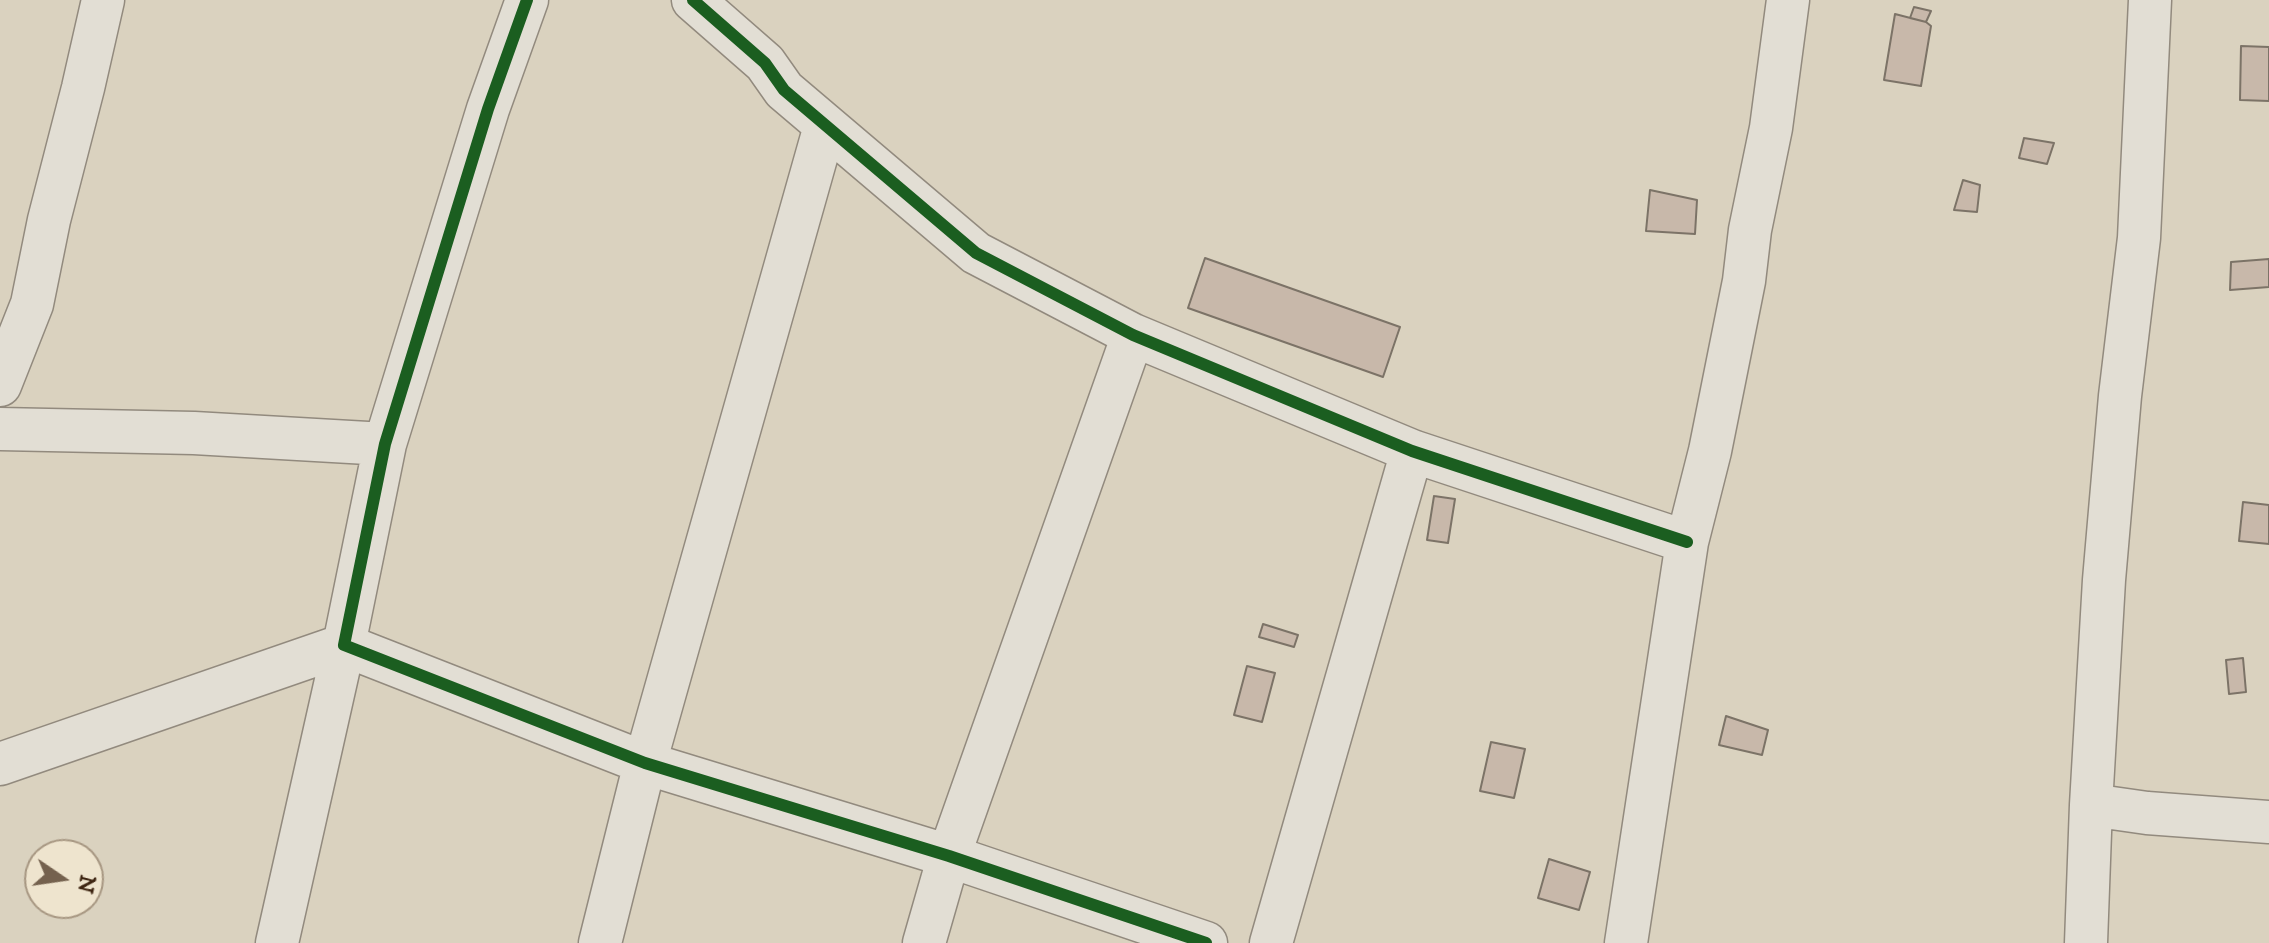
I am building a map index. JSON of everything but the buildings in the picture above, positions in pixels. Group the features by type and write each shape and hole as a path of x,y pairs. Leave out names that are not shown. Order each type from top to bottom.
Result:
{"street":[{"path":"0,385 32,304 49,220 103,0"},
{"path":"277,943 344,645 385,444 488,109 527,0"},
{"path":"693,0 765,63 784,90 976,253 1133,335 1412,451 1687,542"},
{"path":"1626,943 1687,542 1710,451 1744,281 1750,230 1771,128 1788,0"},
{"path":"2086,943 2107,550 2120,396 2139,238 2150,0"},
{"path":"600,943 645,763 825,126"},
{"path":"924,943 949,856 1133,335"},
{"path":"0,429 194,433 385,444"},
{"path":"1271,943 1412,451"},
{"path":"0,764 344,645 645,763 949,856 1206,943"},
{"path":"2091,805 2147,813 2269,822"}],"cycle path":[{"path":"527,0 488,109 385,444 344,645 645,763 949,856 1206,943"},
{"path":"693,0 765,63 784,90 976,253 1133,335 1412,451 1687,542"}]}
